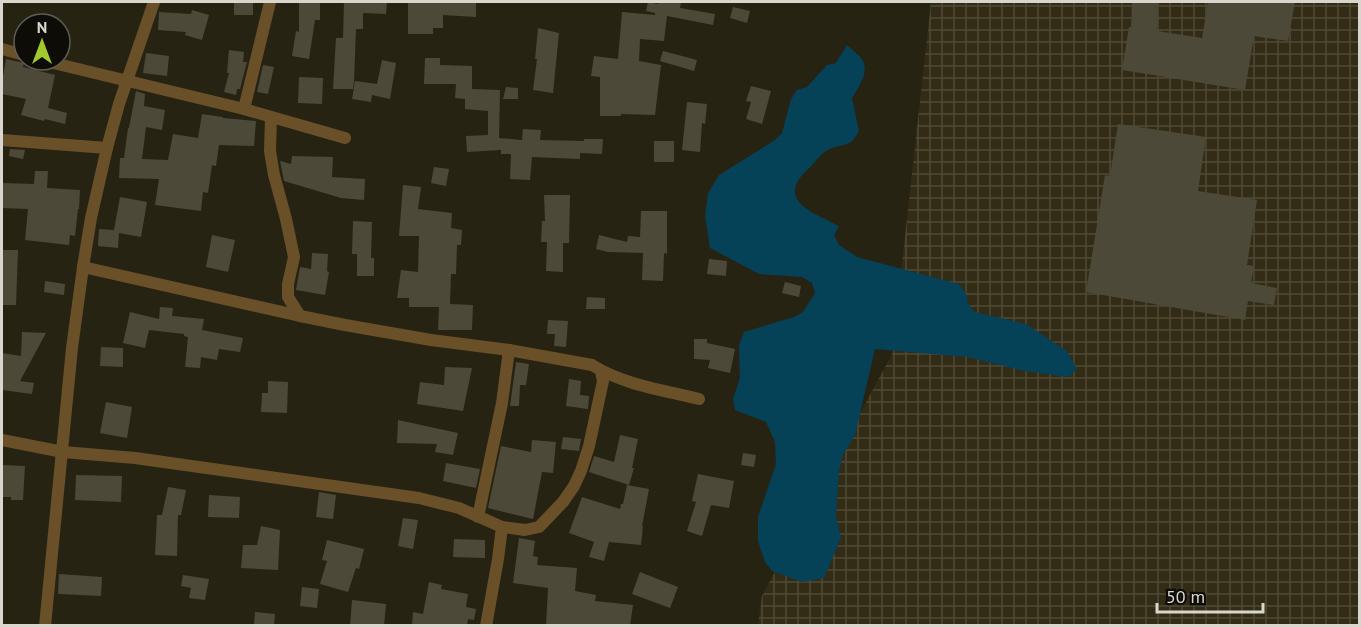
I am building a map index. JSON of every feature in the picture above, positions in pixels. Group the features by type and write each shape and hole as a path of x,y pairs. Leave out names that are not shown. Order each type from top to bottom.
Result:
{"street":[{"path":"45,626 82,267 107,148 154,2"},
{"path":"244,109 270,2"},
{"path":"72,68 244,109 345,138"},
{"path":"271,118 270,151 294,257 288,284 288,297 300,316"},
{"path":"2,140 107,148"},
{"path":"82,267 300,316 430,340 509,350 592,365 624,380 699,399"},
{"path":"478,517 502,403 509,350"},
{"path":"2,440 63,452 156,460 419,498 459,508 502,527 525,530 539,527 564,502 574,486 589,446 603,381 601,371"},
{"path":"486,626 502,527"}],"shaded area":[{"path":"931,2 1359,2 1359,625 758,626 762,596 892,354"}],"water":[{"path":"847,45 861,58 865,68 861,83 852,98 859,131 851,142 831,149 820,156 799,180 795,190 796,198 809,211 839,226 834,235 839,245 857,257 959,284 966,293 968,304 975,312 1026,324 1067,351 1077,369 1069,377 1024,371 968,357 875,349 855,435 843,455 839,471 836,516 841,538 824,578 802,582 772,571 765,562 758,541 758,517 776,464 775,442 766,422 735,410 733,399 740,378 739,345 744,332 794,317 803,312 815,293 812,283 802,277 759,274 710,248 705,216 708,193 719,175 775,140 782,133 791,99 797,90 807,87 827,65 836,63"}],"building":[{"path":"234,2 253,2 253,15 234,15"},
{"path":"299,2 320,2 320,20 315,20 309,59 292,56 296,31 299,32"},
{"path":"344,2 387,2 386,14 363,13 363,29 356,29 353,89 333,89 336,38 343,38"},
{"path":"408,2 476,2 476,17 443,15 443,28 433,28 433,34 408,34"},
{"path":"648,2 658,4 658,2 681,2 680,8 715,14 713,25 667,16 664,41 640,39 639,61 661,65 655,115 600,116 600,77 591,76 594,56 618,59 622,12 655,15 655,13 646,11"},
{"path":"1132,2 1158,2 1157,31 1202,38 1208,2 1295,2 1288,41 1254,36 1245,90 1122,70 1129,27 1131,27"},
{"path":"733,7 750,11 747,23 730,18"},
{"path":"192,10 209,15 202,40 185,35 186,32 158,30 159,12 191,14"},
{"path":"538,28 559,33 553,93 533,90"},
{"path":"229,50 244,52 243,62 247,62 240,89 237,89 236,95 224,92 229,73 227,73"},
{"path":"663,51 697,60 694,71 660,61"},
{"path":"146,53 169,56 167,76 143,73"},
{"path":"425,58 440,58 440,65 472,66 472,89 500,90 499,138 522,140 523,129 541,130 540,140 603,139 602,154 580,153 580,159 532,157 530,180 510,179 511,154 501,154 501,150 467,152 466,136 488,135 488,111 465,109 465,99 455,98 456,84 424,84"},
{"path":"6,59 12,60 12,72 43,72 55,75 48,108 67,113 65,124 21,115 26,99 2,94"},
{"path":"382,60 396,63 390,99 372,95 371,102 352,99 355,81 377,84"},
{"path":"263,65 274,67 268,94 257,92"},
{"path":"299,77 323,78 322,104 298,103"},
{"path":"751,86 771,91 762,124 746,119 751,102 746,101"},
{"path":"506,87 518,88 518,99 503,99"},
{"path":"136,91 145,94 144,106 165,110 162,130 146,127 142,159 168,160 173,134 198,138 202,114 256,121 254,146 219,145 216,166 212,165 208,193 203,192 201,211 155,205 159,179 119,178 120,158 124,158"},
{"path":"687,102 707,104 705,124 702,123 700,152 682,150"},
{"path":"1118,124 1206,137 1198,191 1257,200 1247,265 1254,266 1251,283 1277,288 1274,305 1248,301 1245,320 1086,292 1105,175 1110,176"},
{"path":"654,141 674,141 674,162 654,162"},
{"path":"10,149 25,150 23,159 9,156"},
{"path":"292,156 333,157 332,177 365,179 364,200 341,198 284,181 280,161 291,164"},
{"path":"434,167 449,169 446,186 431,183"},
{"path":"35,171 48,171 47,188 80,190 75,236 70,235 69,245 25,240 28,209 2,208 2,183 34,184"},
{"path":"403,185 421,187 418,209 452,213 451,228 462,230 461,245 457,245 456,274 451,274 450,304 473,305 472,330 438,330 439,307 409,307 409,298 397,298 401,270 418,272 419,236 399,236"},
{"path":"544,195 570,195 569,243 563,243 563,272 546,271 547,242 541,242 542,221 545,221"},
{"path":"120,197 147,202 141,237 119,233 118,248 98,246 99,229 114,230"},
{"path":"641,211 667,211 667,254 664,253 663,281 642,280 643,253 608,252 596,249 599,235 627,242 628,236 640,237"},
{"path":"353,221 372,222 371,258 374,258 374,276 357,276 357,254 352,254"},
{"path":"212,235 235,240 228,272 206,267"},
{"path":"2,250 18,250 16,305 2,305"},
{"path":"312,253 328,254 327,271 329,272 325,295 296,290 300,267 311,269"},
{"path":"709,259 727,261 726,276 707,274"},
{"path":"45,281 65,284 64,295 44,292"},
{"path":"785,282 801,286 799,297 782,293"},
{"path":"587,297 605,298 605,309 586,309"},
{"path":"160,307 173,308 172,316 204,319 202,330 243,338 240,352 219,349 217,360 201,357 200,368 185,367 188,337 184,334 149,330 145,348 123,343 130,312 159,319"},
{"path":"548,320 568,321 566,347 554,346 555,334 547,334"},
{"path":"22,332 46,333 20,381 34,383 32,394 2,390 2,353 21,356"},
{"path":"694,339 707,339 707,343 735,349 730,373 708,368 710,360 694,359"},
{"path":"101,347 123,348 123,367 100,366"},
{"path":"516,362 529,364 526,385 520,385 519,406 510,406"},
{"path":"445,367 472,368 463,411 417,404 420,382 444,385"},
{"path":"569,379 581,381 580,395 589,396 588,409 566,406"},
{"path":"268,381 288,382 287,413 261,412 262,393 268,393"},
{"path":"106,402 132,407 127,438 100,433"},
{"path":"398,420 458,433 453,455 435,452 437,444 397,443"},
{"path":"620,435 638,439 629,485 589,472 594,456 614,462"},
{"path":"563,437 581,439 579,451 561,449"},
{"path":"532,440 556,442 553,473 542,472 533,519 488,508 501,446 531,452"},
{"path":"743,453 756,455 754,467 741,465"},
{"path":"446,463 480,469 476,488 443,481"},
{"path":"2,465 25,466 23,500 2,497"},
{"path":"698,474 734,481 729,508 711,505 702,536 687,531 696,502 692,501"},
{"path":"76,475 122,476 121,502 75,500"},
{"path":"627,485 649,489 641,545 609,542 604,561 589,557 594,542 569,533 582,497 620,509"},
{"path":"168,487 186,490 181,515 178,515 177,556 155,555 157,515 162,515"},
{"path":"319,492 336,495 333,519 316,517"},
{"path":"209,495 240,497 239,518 208,517"},
{"path":"403,518 418,520 413,549 398,546"},
{"path":"261,526 280,530 278,570 241,568 243,545 257,545"},
{"path":"519,538 535,541 533,556 538,557 537,565 577,568 575,591 596,595 595,601 633,605 630,626 546,626 548,588 513,583"},
{"path":"454,539 485,540 485,558 453,557"},
{"path":"327,540 364,549 359,569 356,568 348,592 320,584 327,561 322,560"},
{"path":"640,572 678,587 670,608 632,594"},
{"path":"59,574 102,577 101,596 58,594"},
{"path":"183,575 209,579 205,600 189,598 191,588 181,586"},
{"path":"429,582 442,585 441,589 468,594 466,607 476,609 474,620 468,619 467,626 412,626 413,612 423,614"},
{"path":"302,587 319,589 317,608 300,606"},
{"path":"352,600 386,604 384,626 350,626"},
{"path":"255,612 275,614 274,625 254,624"}]}
